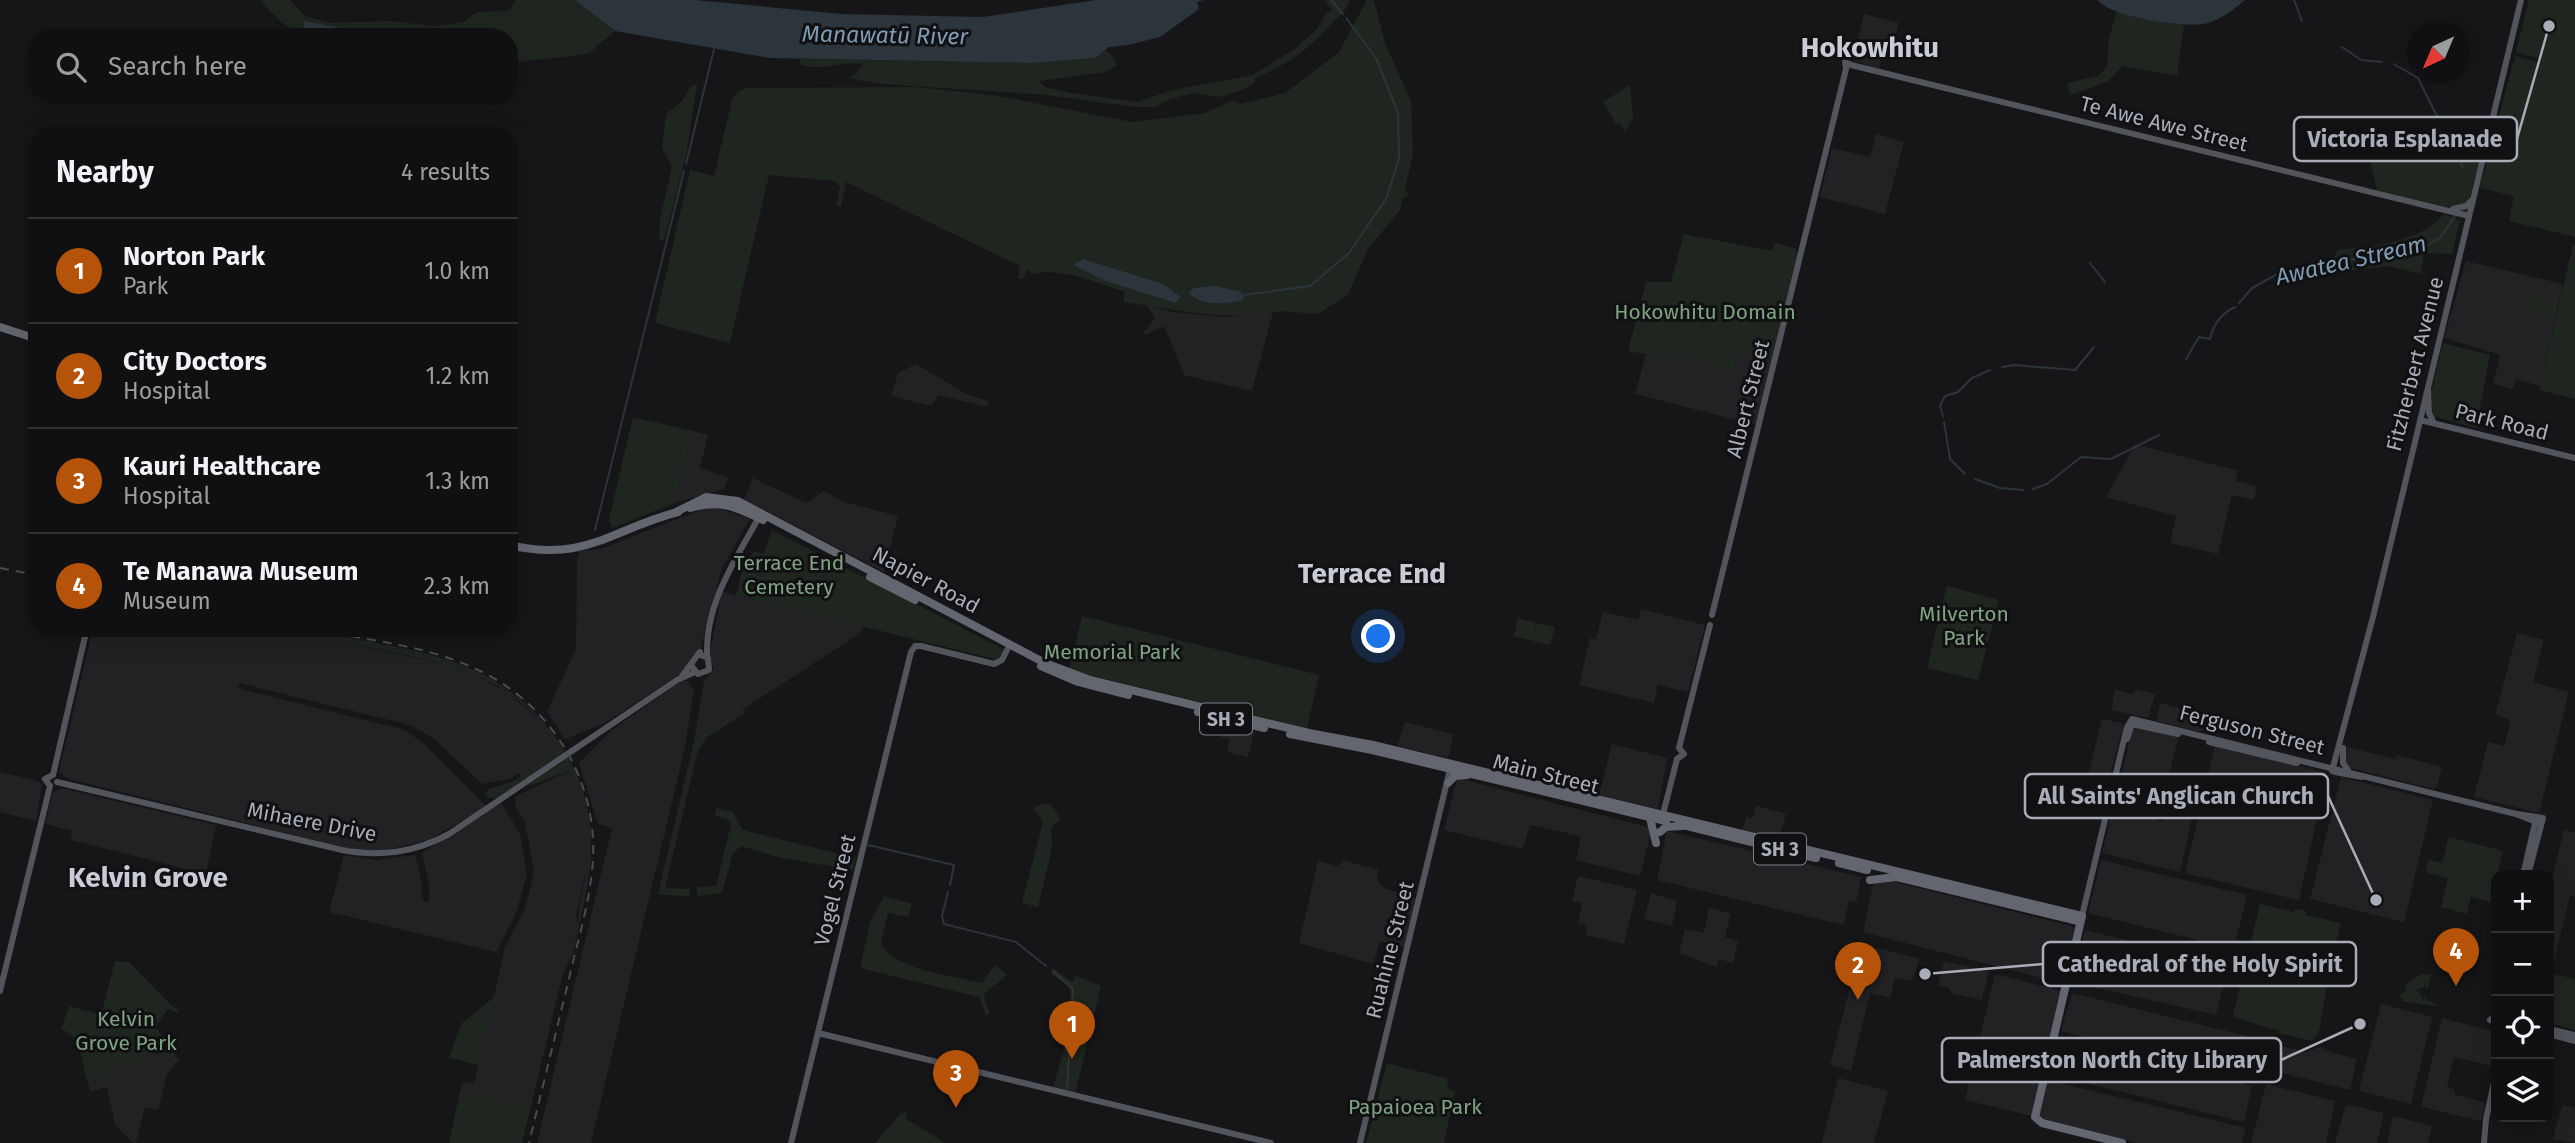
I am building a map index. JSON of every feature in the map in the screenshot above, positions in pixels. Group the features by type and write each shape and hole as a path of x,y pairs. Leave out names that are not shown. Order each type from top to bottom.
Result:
{"highway":[{"path":"0,327 28,336"},
{"name":"Napier Road","path":"518,548 565,550 590,546 674,513 721,502 760,516 1009,646"},
{"name":"Main Street","path":"1009,646 1054,673 1091,686 1308,738 1451,766 2082,919"},
{"name":"Main Street","path":"1451,766 1477,776 1650,818 1662,817 1689,827 2082,919"},
{"path":"1448,783 1459,775 1477,776"},
{"path":"1650,818 1656,843"},
{"path":"1660,832 1671,826 1689,827"},
{"path":"1870,880 1899,878"},
{"path":"2082,919 2036,1109 2036,1119 2122,1143"}],"main road":[{"name":"Fitzherbert Avenue","path":"2334,770 2520,1"},
{"name":"Te Awe Awe Street","path":"1849,67 2469,216"},
{"name":"Albert Street","path":"1662,817 1677,759 1672,753 1679,748 1710,625 1707,619 1712,615 1849,67"},
{"path":"2431,206 2459,209 2473,199"},
{"path":"2428,386 2429,416 2434,424"},
{"name":"Park Road","path":"2420,420 2575,458"},
{"path":"706,641 691,664 695,672 703,674 709,670 706,641 724,576 760,516"},
{"path":"50,786 45,779 52,775 85,637"},
{"name":"Vogel Street","path":"791,1143 911,652 915,646 994,664 1002,660 1009,646"},
{"path":"698,654 706,656"},
{"name":"Mihaere Drive","path":"682,677 691,664"},
{"name":"Mihaere Drive","path":"57,782 342,850 386,854 417,848 442,838 682,677 695,672"},
{"path":"2082,919 2128,721 2132,722"},
{"name":"Ferguson Street","path":"2132,722 2364,776"},
{"name":"Ferguson Street","path":"2132,722 2539,820 2527,870"},
{"name":"Fitzherbert Avenue","path":"2334,770 2343,748 2343,736"},
{"path":"2343,748 2343,763 2348,771"},
{"path":"2319,764 2336,754"},
{"name":"Ruahine Street","path":"1362,1143 1451,766"},
{"path":"0,991 50,786 57,782 52,775"},
{"path":"2554,1030 2575,1035"},
{"path":"818,1033 1271,1143"},
{"path":"2554,1035 2575,1041"},
{"path":"2484,1143 2491,1102"}],"shaded area":[{"path":"1864,14 1899,23 1892,51 1884,49 1879,69 1853,60"},
{"path":"1876,134 1904,142 1885,214 1820,197 1832,148 1870,157"},
{"path":"2466,261 2563,284 2540,386 2516,379 2513,389 2493,384 2500,355 2444,338"},
{"path":"1147,305 1172,312 1223,317 1273,312 1252,391 1184,375 1164,326 1146,335 1143,333 1155,318"},
{"path":"1679,353 1734,373 1739,353 1771,362 1756,425 1635,394 1646,354 1676,360"},
{"path":"916,364 968,395 989,401 988,407 938,395 931,406 891,396 898,373"},
{"path":"693,431 708,435 700,468 729,478 724,489 675,503"},
{"path":"2135,444 2238,471 2236,481 2257,486 2254,500 2232,495 2218,554 2170,543 2176,516 2106,497"},
{"path":"753,478 806,503 824,491 844,502 898,516 884,572 744,499"},
{"path":"705,508 718,508 750,519 722,568 700,652 686,670 603,724 565,739 547,712 576,649 577,557 580,551 601,549"},
{"path":"722,592 864,626 859,634 694,741 704,681 714,669 709,656"},
{"path":"1641,609 1705,625 1688,692 1658,685 1654,703 1579,685 1590,638 1596,639 1603,612 1638,620"},
{"path":"2517,633 2544,640 2533,682 2569,692 2539,813 2474,797 2488,742 2504,746 2511,720 2495,715"},
{"path":"91,637 320,637 463,668 510,694 538,720 559,748 522,778 519,773 509,779 482,784 433,738 410,725 240,683 238,687 241,689 405,730 423,743 487,807 428,840 382,851 355,850 69,779 59,772"},
{"path":"681,681 688,681 694,690 685,747 591,1143 537,1143 612,828 598,824 579,763 612,730"},
{"path":"2135,689 2155,694 2148,718 2111,710 2115,690 2134,694"},
{"path":"2160,703 2208,715 2205,728 2200,732 2156,721"},
{"path":"2102,719 2122,723 2123,727 2103,801 2083,796"},
{"path":"1405,722 1453,734 1448,758 1397,746"},
{"path":"1223,725 1254,732 1248,757 1227,752 1230,739 1220,737"},
{"path":"2136,727 2179,736 2157,820 2163,822 2174,781 2199,787 2180,872 2102,853 2132,732"},
{"path":"1612,744 1667,758 1658,809 1599,795"},
{"path":"2215,745 2327,773 2299,900 2185,873"},
{"path":"2347,747 2396,759 2397,755 2442,767 2437,787 2433,789 2351,768 2345,762"},
{"path":"571,770 583,803 589,841 587,868 576,915 579,927 573,954 563,973 533,1098 528,1098 526,1107 460,1091 463,1082 474,1084 505,947 524,911 532,881 534,869 525,823 515,806 516,796"},
{"path":"0,772 38,781 42,785 36,821 0,812"},
{"path":"2341,777 2433,800 2404,922 2310,899"},
{"path":"1457,778 1652,828 1640,876 1576,860 1581,836 1530,825 1523,849 1444,830"},
{"path":"61,788 216,825 206,874 71,840 72,831 45,824 53,793"},
{"path":"501,803 520,833 527,875 515,916 496,952 329,912 344,855 375,860 415,855 422,883 421,897 425,902 429,900 429,884 422,853"},
{"path":"1756,806 1786,814 1779,840 1742,831 1746,816 1753,818"},
{"path":"2564,830 2575,833 2575,897 2570,896 2554,961 2554,933 2554,871"},
{"path":"1667,831 1861,877 1856,903 1849,901 1843,925 1657,880"},
{"path":"1343,860 1378,870 1377,879 1384,888 1418,899 1406,948 1380,941 1373,964 1299,943 1318,861 1338,866"},
{"path":"2101,860 2247,895 2234,949 2088,913"},
{"path":"1578,876 1637,890 1624,944 1585,935 1587,925 1578,923 1582,903 1572,901"},
{"path":"1879,878 2075,927 2061,983 1863,932 1874,880"},
{"path":"1651,893 1677,901 1672,926 1644,919"},
{"path":"1709,908 1731,914 1725,937 1738,941 1733,963 1719,959 1717,967 1679,953 1685,929 1704,933"},
{"path":"2085,930 2228,965 2216,1015 2072,982"},
{"path":"1861,944 1920,959 1912,980 1895,978 1890,998 1870,993 1851,1071 1830,1065"},
{"path":"1944,961 1989,972 1982,1000 1951,993 1949,988 1938,985"},
{"path":"1995,974 2062,991 2032,1116 1965,1100"},
{"path":"2072,993 2263,1040 2256,1075 2252,1078 2061,1031"},
{"path":"2381,1004 2432,1017 2411,1104 2359,1091"},
{"path":"2442,1018 2491,1031 2491,1066 2454,1057 2447,1087 2455,1090 2455,1095 2485,1102 2481,1121 2421,1107"},
{"path":"2064,1037 2252,1086 2244,1122 2050,1074 2059,1040"},
{"path":"2276,1045 2307,1052 2321,1046 2326,1051 2357,1059 2350,1090 2270,1070"},
{"path":"156,1052 175,1063 167,1075 158,1110 145,1107 136,1143 133,1143 115,1125 107,1087 90,1092 88,1083 108,1076 107,1070 132,1065"},
{"path":"1838,1078 1888,1091 1874,1143 1822,1143"},
{"path":"2047,1080 2246,1128 2242,1143 2137,1143 2038,1119"},
{"path":"2266,1084 2335,1101 2326,1143 2251,1143"},
{"path":"2346,1104 2384,1113 2377,1143 2335,1143"},
{"path":"2562,1105 2575,1108 2575,1143 2553,1139"},
{"path":"2393,1116 2432,1126 2428,1143 2387,1143"}],"green space":[{"path":"260,0 290,0 305,16 331,23 389,21 435,26 464,22 476,12 508,11 516,0 575,0 615,31 588,54 518,62 518,28 342,28 304,25 306,28 290,28"},
{"path":"1325,0 1349,0 1343,12 1306,48 1288,62 1254,79 1255,83 1219,97 1194,93 1170,99 1155,107 1046,95 882,84 848,78 857,73 863,64 810,67 801,65 799,59 1032,63 1095,58 1105,50 1113,56 1117,65 1106,72 1039,81 1045,87 1070,93 1137,102 1173,90 1253,75 1296,48 1317,29 1326,13 1332,10"},
{"path":"1367,0 1374,0 1385,43 1411,101 1413,154 1405,189 1409,195 1403,198 1400,210 1368,249 1348,295 1317,314 1280,311 1258,316 1189,312 1123,302 1125,292 1067,274 1033,274 1026,269 1024,279 1018,278 1020,266 846,182 841,207 836,206 840,188 836,181 769,175 730,343 655,323 690,170 714,176 732,100 738,91 747,88 916,87 993,95 1132,122 1205,113 1233,100 1240,104 1285,93 1339,52"},
{"path":"2529,0 2575,0 2575,237 2509,221 2514,196 2480,188 2515,56 2540,63 2542,59 2516,52"},
{"path":"2117,10 2146,19 2184,25 2177,76 2123,66 2107,82 2070,95 2067,83 2098,76 2107,67 2109,38"},
{"path":"692,85 697,85 686,156 664,241 659,240 660,219 672,167 662,148 666,114 682,101"},
{"path":"1630,85 1633,118 1625,132 1620,124 1616,124 1603,102"},
{"path":"2374,125 2482,151 2466,212 2377,190 2365,141 2371,137"},
{"path":"2444,214 2460,221 2452,254 2424,253 2421,274 2389,266 2334,272 2334,256 2338,250 2409,237 2434,224"},
{"name":"Hokowhitu Domain","path":"1684,234 1772,251 1775,243 1796,249 1797,255 1771,362 1739,353 1734,373 1679,353 1676,360 1628,351 1646,282 1671,282"},
{"path":"2575,245 2575,399 2539,390"},
{"path":"2525,295 2557,303 2554,317 2522,310"},
{"path":"2443,343 2490,355 2476,428 2433,416 2431,394"},
{"path":"633,417 693,431 675,503 612,528 609,519"},
{"name":"Terrace End Cemetery","path":"772,530 1005,650 998,660 736,595 742,571 754,551 764,554"},
{"name":"Milverton Park","path":"1947,586 1999,600 1978,680 1927,668"},
{"name":"Memorial Park","path":"1082,616 1319,675 1307,728 1069,670"},
{"path":"1518,618 1536,623 1533,636 1537,623 1555,627 1550,645 1514,636"},
{"path":"321,637 344,637 393,646 451,661 505,688 529,707 550,730 567,755 580,783 588,812 590,864 579,927 588,842 585,818 575,782 570,770 530,786 529,784 564,761 561,755 496,798 488,798 485,794 489,788 509,783 526,773 558,748 542,724 505,691 463,670"},
{"path":"741,710 747,712 707,737 698,750 665,888 690,889 690,897 658,894 694,741"},
{"path":"1044,803 1051,805 1061,819 1051,828 1052,848 1038,907 1022,903 1043,822 1034,808"},
{"path":"716,808 733,812 743,830 856,858 853,870 781,858 741,846 733,853 722,893 697,896 697,887 716,886 731,824 728,819 715,816"},
{"path":"2449,837 2503,851 2499,870 2491,870 2491,902 2471,897 2467,914 2441,907 2448,878 2425,872 2428,860 2442,863"},
{"path":"884,896 912,904 908,917 888,913 881,942 887,952 897,959 925,970 982,983 995,965 1007,975 985,993 990,1014 986,1016 979,997 860,968 870,922"},
{"path":"2260,904 2294,912 2295,909 2306,911 2306,915 2341,923 2335,948 2323,945 2319,960 2294,953 2294,950 2283,951 2280,961 2312,969 2327,985 2319,1031 2312,1041 2278,1033 2280,1031 2235,1018 2233,1015"},
{"name":"Kelvin Grove Park","path":"115,961 129,962 179,1010 178,1013 168,1009 156,1027 180,1062 175,1063 156,1052 132,1065 107,1070 108,1076 88,1083 78,1045 74,1038 61,1029 69,1006 101,1015"},
{"path":"1054,969 1072,982 1076,976 1101,986 1075,1094 1053,1088 1071,1012 1069,987 1050,973"},
{"path":"2431,974 2428,988 2425,987 2426,980 2424,987 2416,990 2422,995 2423,1002 2425,995 2438,1007 2402,1001 2400,994 2405,992 2407,983 2420,975"},
{"path":"2554,974 2575,979 2575,1030 2554,1024"},
{"path":"498,985 479,1065 449,1058 461,1024 493,998"},
{"name":"Papaioea Park","path":"1387,1063 1448,1079 1447,1089 1455,1091 1444,1143 1366,1143"},
{"path":"460,1091 526,1107 528,1097 533,1098 522,1143 449,1143"},
{"path":"901,1113 906,1113 906,1119 946,1143 875,1143"}],"water":[{"name":"Manawatū River","path":"575,0 695,0 841,14 983,17 1096,0 1204,0 1197,2 1199,9 1160,37 1109,47 1095,58 1032,63 769,58 615,31"},
{"path":"2098,0 2245,0 2208,23 2184,24 2117,12"},
{"path":"304,21 342,28 304,28"},
{"path":"1083,259 1163,284 1181,297 1176,303 1106,281 1073,265"},
{"path":"1215,286 1242,292 1244,299 1215,303 1200,300 1189,293 1194,288"}],"waterway":[{"path":"1331,0 1343,14"},
{"name":"Awatea Stream","path":"2294,0 2302,21"},
{"path":"1244,295 1310,286 1349,253 1387,197 1399,158 1398,113 1376,58 1346,18"},
{"path":"2342,47 2361,60 2382,62"},
{"path":"686,164 714,49"},
{"name":"Awatea Stream","path":"2394,64 2418,78 2440,122"},
{"name":"Awatea Stream","path":"2454,145 2463,168"},
{"path":"595,530 684,171"},
{"name":"Awatea Stream","path":"2239,303 2252,288 2281,272 2424,247 2441,237 2455,216"},
{"path":"2090,263 2105,282"},
{"name":"Awatea Stream","path":"2186,359 2199,337 2210,339 2219,320 2235,307"},
{"name":"Awatea Stream","path":"2002,367 2014,365 2075,370 2094,347"},
{"path":"1943,416 1940,406 1945,396 1958,392 1972,378 1990,370"},
{"name":"Awatea Stream","path":"1944,422 1950,459 1965,474"},
{"name":"Awatea Stream","path":"2033,489 2047,484 2081,457 2111,459 2159,435"},
{"name":"Awatea Stream","path":"1975,479 2000,488 2023,490"},
{"path":"868,845 954,865 950,885"},
{"path":"948,892 942,916 944,924 1016,942 1046,966"},
{"path":"1053,971 1073,989 1067,1088"}],"railway":[{"path":"0,568 28,573"},
{"path":"356,637 433,653 474,668 501,682 545,721 563,745 577,771 592,828 592,874 529,1143"}],"place":[{"name":"Victoria Esplanade","path":"2549,26"},
{"name":"All Saints' Anglican Church","path":"2376,900"},
{"name":"Cathedral of the Holy Spirit","path":"1925,974"},
{"name":"Te Manawa Museum","path":"2456,986"},
{"name":"City Doctors","path":"1858,1000"},
{"name":"Palmerston North City Library","path":"2360,1024"},
{"name":"Norton Park","path":"1072,1059"},
{"name":"Kauri Healthcare","path":"956,1108"}],"district":[{"name":"Hokowhitu","path":"1870,47"},
{"name":"Terrace End","path":"1372,573"},
{"name":"Kelvin Grove","path":"148,877"}]}
